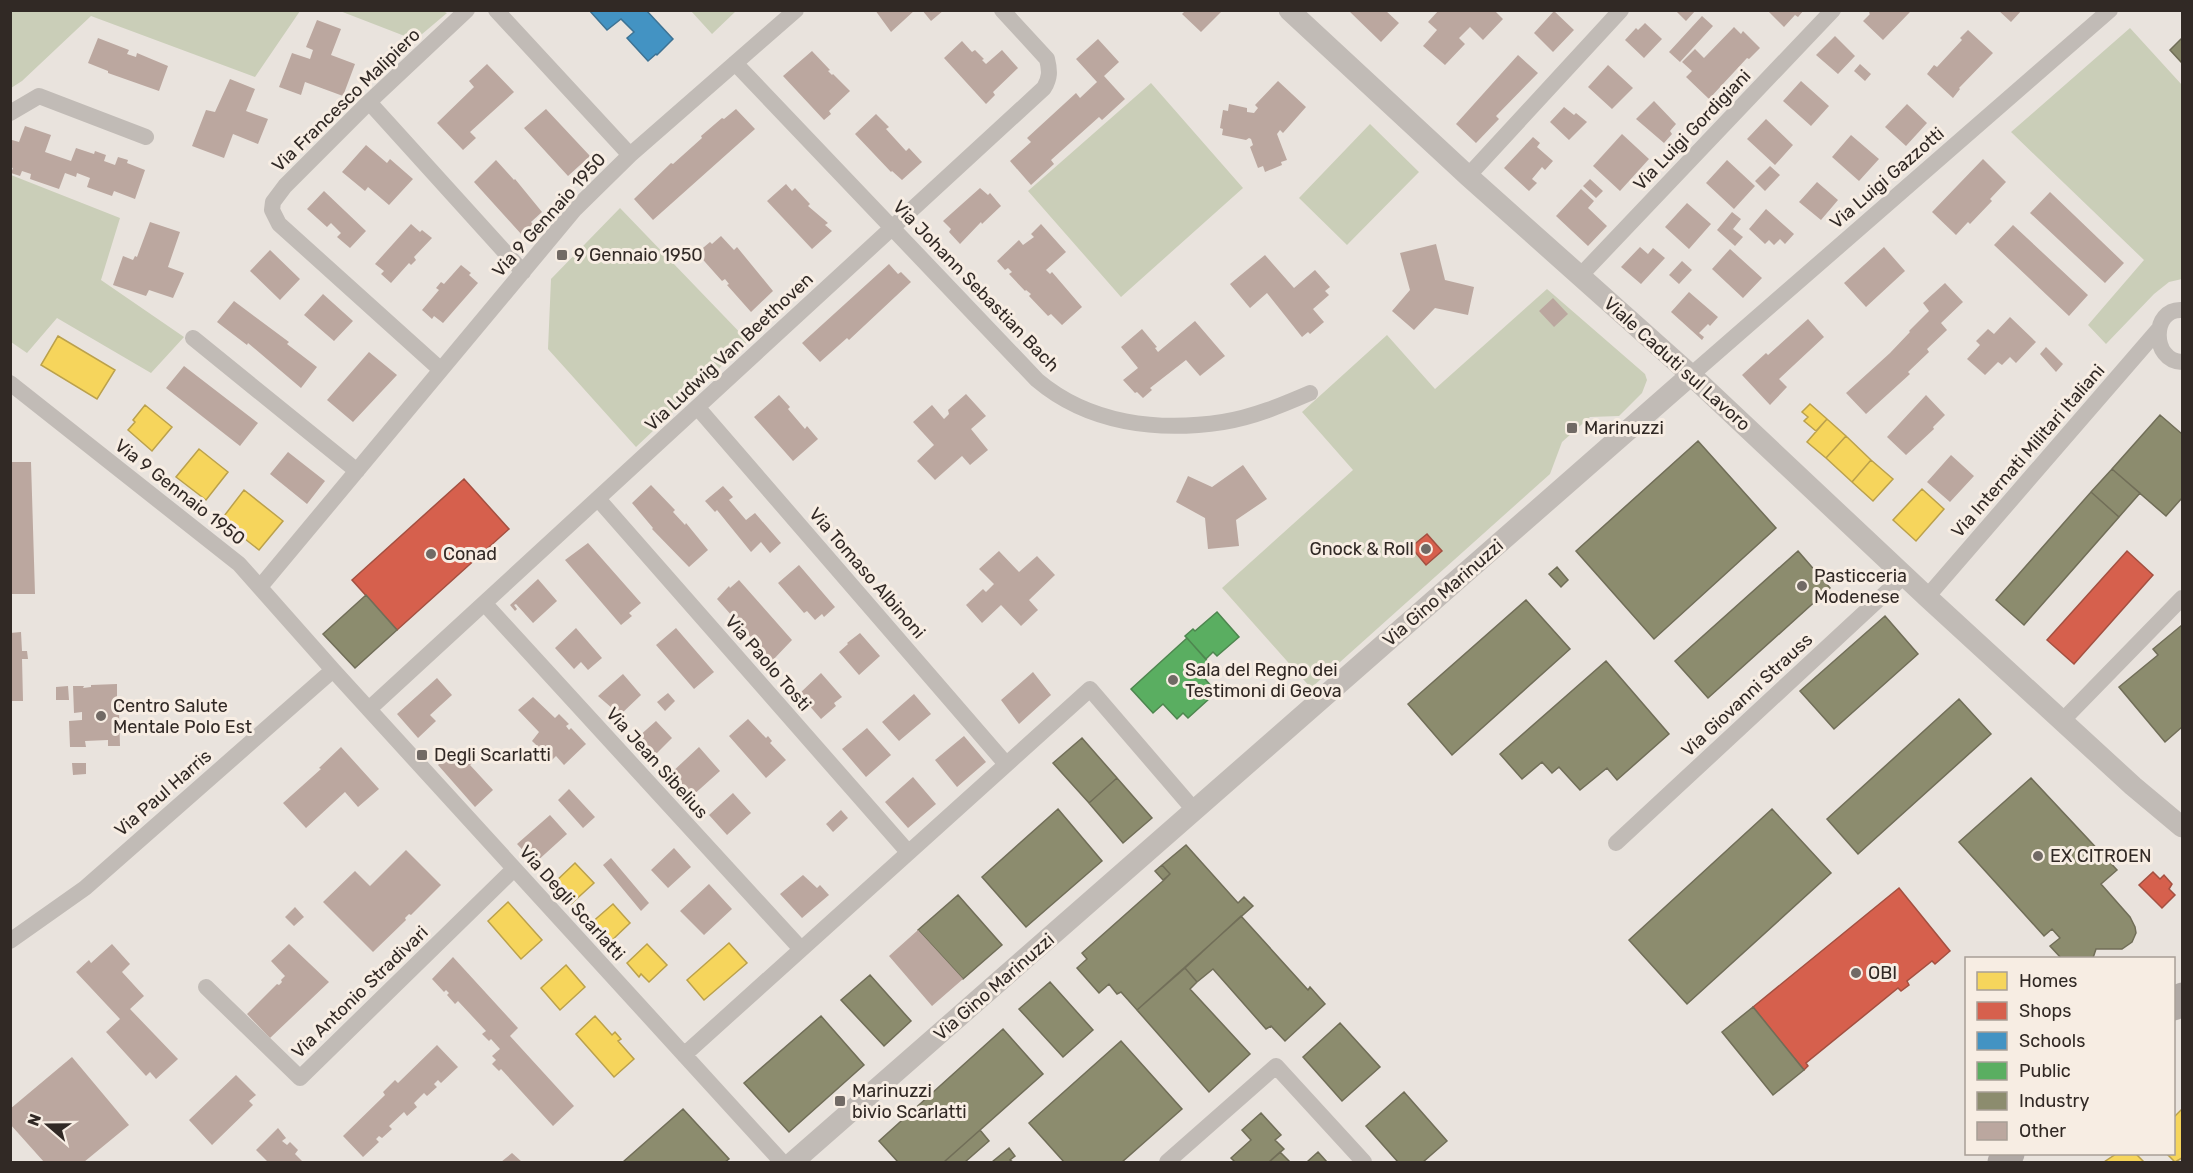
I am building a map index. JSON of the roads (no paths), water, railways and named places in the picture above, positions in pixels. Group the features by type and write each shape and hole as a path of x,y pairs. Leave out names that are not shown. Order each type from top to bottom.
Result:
{"street":[{"name":"Via Francesco Malipiero","path":"441,370 279,224 272,210 273,202 285,186 369,102 467,10"},
{"path":"496,10 630,155"},
{"name":"Via 9 Gennaio 1950","path":"10,383 203,534 239,564 260,586 575,209 630,155 796,10"},
{"name":"Via Ludwig Van Beethoven","path":"369,709 1044,88 1050,70 1047,59 1002,10"},
{"path":"1468,176 1621,10"},
{"name":"Via Luigi Gordigiani","path":"1580,276 1833,10"},
{"name":"Via Luigi Gazzotti","path":"1690,375 2110,10"},
{"name":"Viale Caduti sul Lavoro","path":"1294,12 1468,176 1690,375 1927,597 2175,822 2182,837"},
{"name":"Via Johann Sebastian Bach","path":"735,63 1037,380 1054,395 1094,414 1134,424 1181,426 1225,422 1266,411 1310,393"},
{"path":"10,113 39,96 146,137"},
{"path":"369,102 523,272"},
{"name":"Via Internati Militari Italiani","path":"1927,597 2158,330 2163,319 2178,309 2182,310"},
{"path":"2158,330 2159,345 2165,355 2182,362"},
{"path":"193,338 357,471"},
{"name":"Via Gino Marinuzzi","path":"793,1162 1690,375"},
{"name":"Via Tomaso Albinoni","path":"698,408 1006,764"},
{"name":"Via Paolo Tosti","path":"598,500 908,852"},
{"name":"Via Giovanni Strauss","path":"1616,843 1905,575"},
{"path":"260,586 333,670"},
{"path":"2062,721 2182,598"},
{"name":"Via Jean Sibelius","path":"485,604 801,949"},
{"name":"Via Degli Scarlatti","path":"333,670 782,1162"},
{"name":"Via Paul Harris","path":"10,941 85,888 333,670"},
{"path":"684,1055 1090,689 1195,811"},
{"name":"Via Antonio Stradivari","path":"207,987 300,1078 514,869"},
{"path":"1169,1162 1276,1066 1364,1162"}],"place":[{"name":"9 Gennaio 1950","path":"562,255"},
{"name":"Marinuzzi","path":"1572,428"},
{"name":"Gnock & Roll","path":"1426,549"},
{"name":"Conad","path":"431,554"},
{"name":"Pasticceria Modenese","path":"1802,586"},
{"name":"Sala del Regno dei Testimoni di Geova","path":"1173,680"},
{"name":"Centro Salute Mentale Polo Est","path":"101,716"},
{"name":"Degli Scarlatti","path":"422,755"},
{"name":"EX CITROEN","path":"2038,856"},
{"name":"OBI","path":"1856,973"},
{"name":"Marinuzzi bivio Scarlatti","path":"840,1101"}]}
